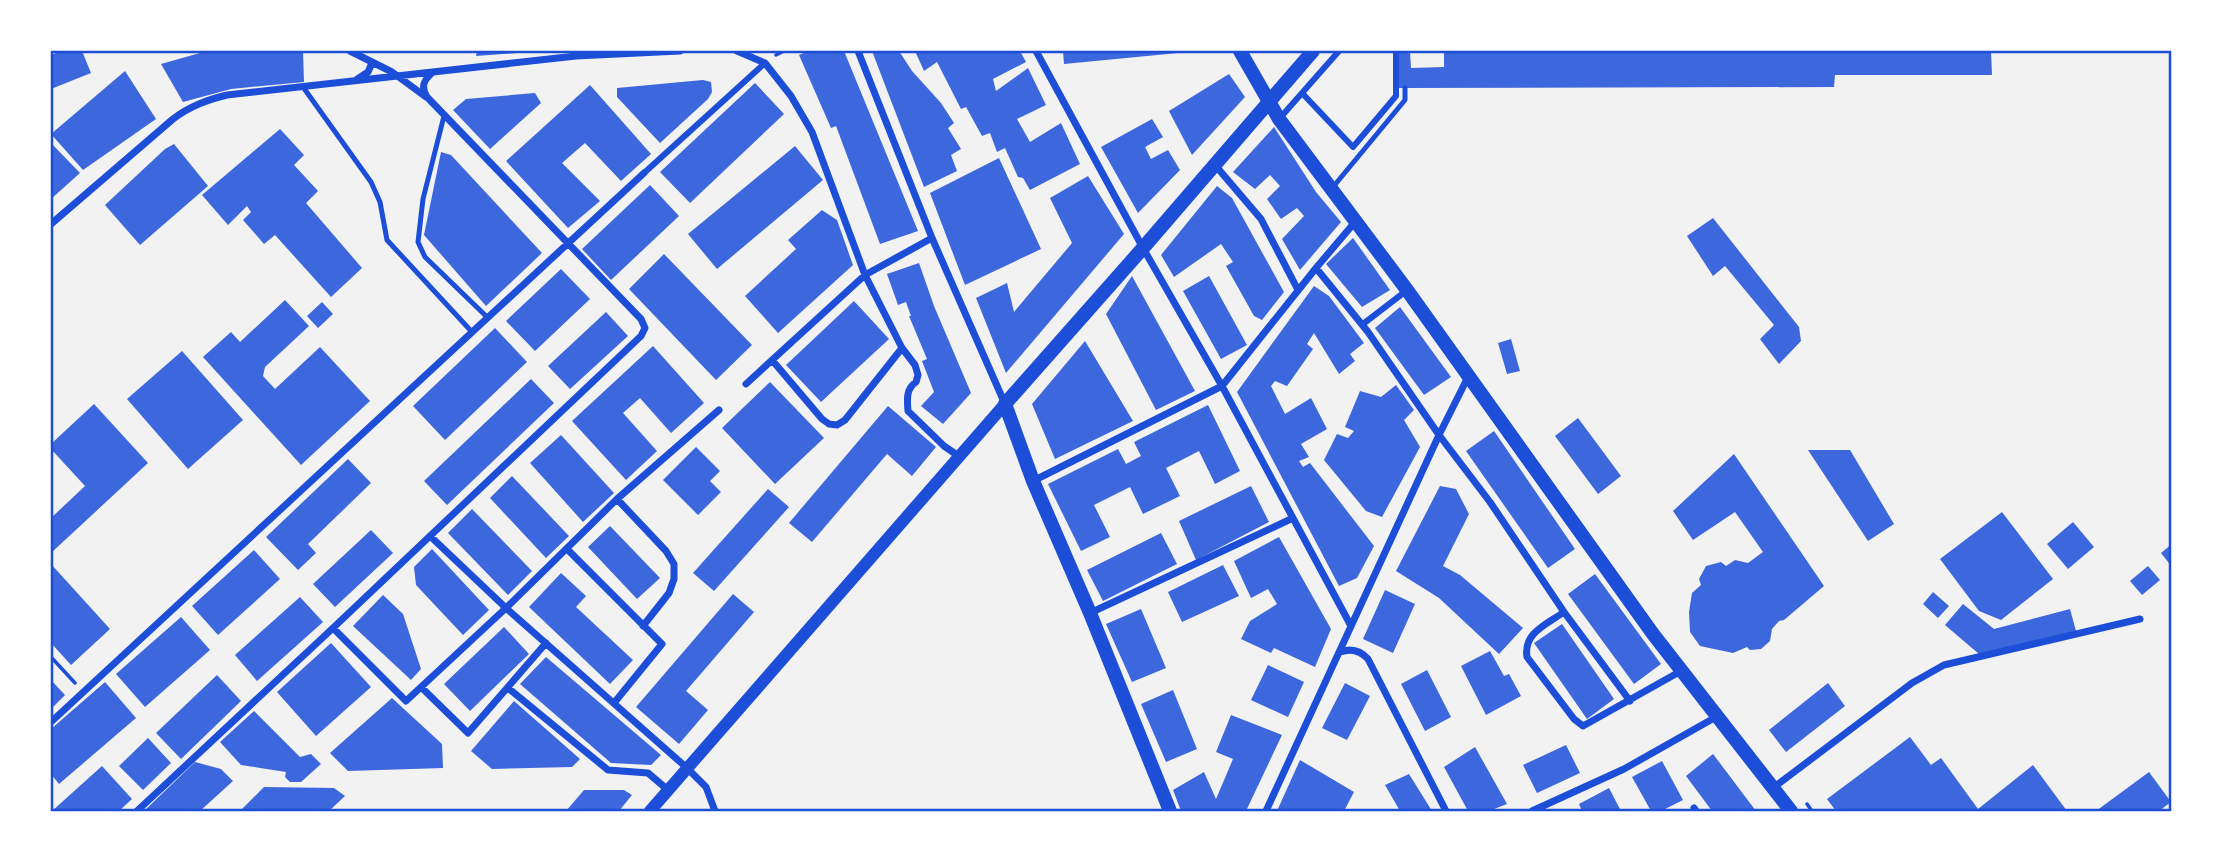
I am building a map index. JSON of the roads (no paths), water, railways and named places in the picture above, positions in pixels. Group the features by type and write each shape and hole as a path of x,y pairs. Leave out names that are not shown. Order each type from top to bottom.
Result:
{"main road":[{"path":"1240,51 1279,119 1407,290 1681,671 1791,811"},
{"path":"1170,811 1033,481 1005,404 1312,51"}],"street":[{"path":"136,811 334,628 641,336 645,328 641,318 427,97 400,77 350,51"},
{"path":"51,224 187,108 204,101 228,95 576,56 680,51"},
{"path":"737,51 765,62 791,96 812,132 865,275 902,348 915,365 918,375 907,396 908,411 944,446 961,457"},
{"path":"650,811 1005,404 932,238 858,51"},
{"path":"1036,51 1222,386 1351,626"},
{"path":"1279,119 1339,51"},
{"path":"1302,93 1353,147 1396,96 1396,51"},
{"path":"51,722 765,62"},
{"path":"342,83 363,76 372,63"},
{"path":"427,97 422,87 432,74"},
{"path":"1215,165 1261,219 1298,290"},
{"path":"1033,481 1222,386 1355,222"},
{"path":"746,384 865,275 932,238"},
{"path":"1316,268 1363,324 1439,435 1490,502 1564,612 1630,701"},
{"path":"1363,324 1407,290"},
{"path":"772,360 822,419 837,425 845,420 902,348"},
{"path":"1266,811 1468,377"},
{"path":"334,628 406,701 617,499 719,410"},
{"path":"617,499 666,551 674,564 674,579 669,593 643,626"},
{"path":"1090,613 1293,518"},
{"path":"430,536 506,608 687,768 706,787 715,811"},
{"path":"567,549 662,644 614,703"},
{"path":"1564,612 1529,637 1525,648 1527,657 1574,719 1583,726 1681,671"},
{"path":"1773,788 1912,682 1944,665 2140,620"},
{"path":"421,687 468,733 547,643"},
{"path":"1340,652 1355,650 1368,659 1446,811"},
{"path":"508,688 608,770 648,773 668,790"},
{"path":"1532,811 1624,769 1716,716"}],"lane":[{"path":"303,87 371,182 380,202 387,240 472,332"},
{"path":"1331,189 1405,100 1405,88"},
{"path":"444,116 424,199 418,242 425,257 487,317"}]}
